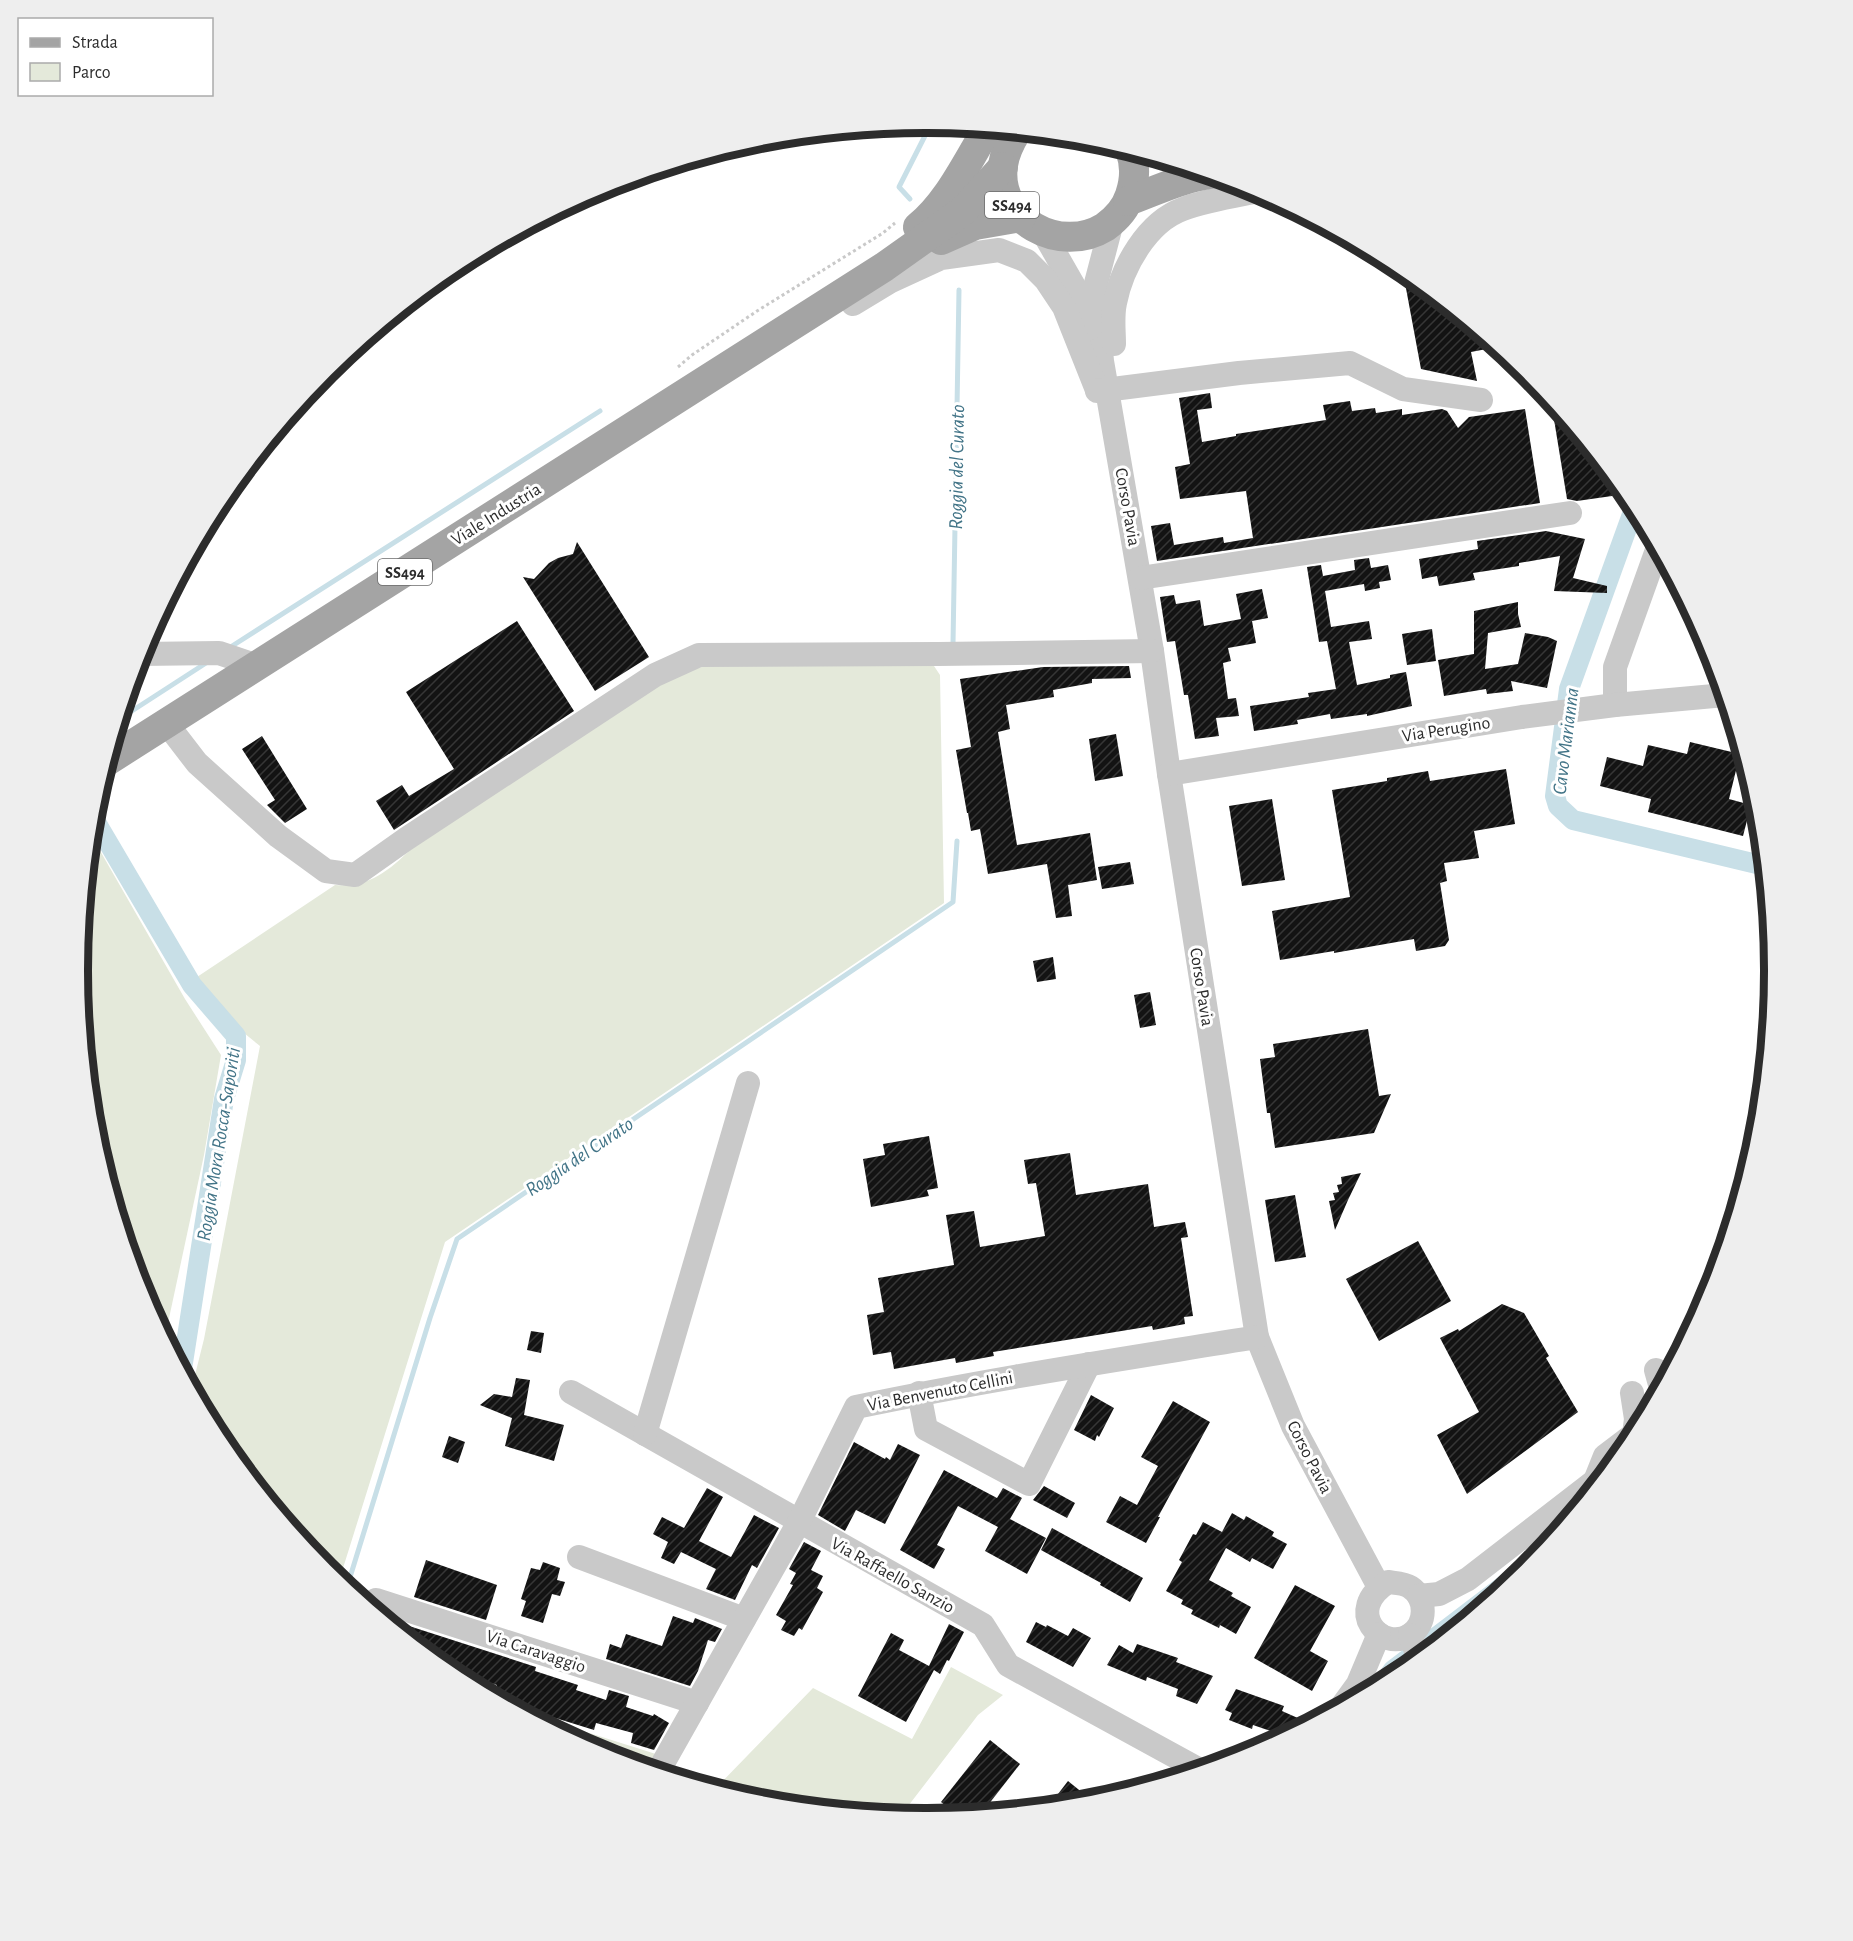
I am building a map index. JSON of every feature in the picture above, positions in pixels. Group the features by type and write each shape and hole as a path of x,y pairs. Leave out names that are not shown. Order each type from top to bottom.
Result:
{"main road":[{"path":"702,383 766,326 901,240 927,220 945,197 984,134"},
{"name":"SS494","path":"1013,138 1007,148 1003,167 1004,185 1010,202 1032,225 1061,237 1079,237 1096,232 1120,212 1174,183 1195,177"},
{"path":"1120,212 1134,180 1133,159"},
{"name":"Viale Industria","path":"117,756 884,267 963,211 1003,167"},
{"name":"Viale Industria","path":"884,267 975,225 1032,225"}],"street":[{"path":"1106,390 1114,305 1129,261 1141,243 1166,219 1181,210 1242,194"},
{"path":"1106,390 1095,287 1120,212"},
{"path":"1032,225 1075,288 1102,361"},
{"path":"702,383 793,341 891,281 940,258 999,250 1027,261 1046,280 1064,307 1106,390"},
{"path":"1106,390 1239,373 1350,363 1403,389 1481,400"},
{"name":"Corso Pavia","path":"1106,390 1152,651 1169,774 1257,1337 1293,1426 1379,1587"},
{"path":"1140,578 1570,513"},
{"path":"1615,705 1615,667 1655,557"},
{"path":"167,724 197,763 278,836 326,871 355,876 406,839 655,675 699,655 1152,651"},
{"path":"151,654 219,653 258,666"},
{"name":"Via Perugino","path":"1169,774 1566,711 1718,696"},
{"path":"645,1434 748,1083"},
{"name":"Via Benvenuto Cellini","path":"662,1765 799,1522 856,1407 920,1393 1257,1337"},
{"path":"920,1393 926,1429 1029,1484 1089,1364"},
{"name":"Via Raffaello Sanzio","path":"572,1392 983,1625 1008,1665 1192,1765"},
{"path":"1604,1463 1605,1456 1613,1450"},
{"path":"1419,1596 1439,1593 1467,1579 1586,1488"},
{"path":"579,1557 744,1619"},
{"path":"1388,1582 1400,1583 1410,1587 1419,1596 1423,1606 1423,1617 1413,1643 1389,1639 1371,1627 1367,1616 1367,1605 1371,1595 1379,1587 1388,1582"},
{"name":"Via Caravaggio","path":"376,1600 697,1703"},
{"path":"1353,1691 1379,1634"}],"green space":[{"path":"717,663 934,666 940,675 944,903 445,1242 342,1571 296,1523 262,1481 230,1436 194,1378 204,1339 260,1046 244,1033 197,977 335,885 359,883 380,875 416,844 664,682 694,669"},
{"path":"98,848 185,999 221,1055 204,1155 168,1325 133,1240 117,1187 96,1080 90,1025 88,970 90,916"},
{"path":"951,1667 1003,1695 978,1715 907,1808 872,1807 817,1801 721,1783 813,1688 912,1739"},
{"path":"559,1723 659,1755 654,1763 606,1745"}],"building":[{"path":"1405,283 1437,306 1488,349 1471,352 1477,381 1421,369"},
{"path":"1210,393 1212,408 1197,410 1202,442 1236,436 1236,434 1326,420 1323,405 1350,401 1352,411 1375,408 1376,413 1402,409 1402,415 1442,409 1447,411 1458,428 1469,417 1525,409 1540,503 1157,561 1151,526 1170,523 1174,545 1223,537 1224,543 1253,538 1246,491 1180,499 1175,467 1190,464 1179,398"},
{"path":"1553,414 1613,492 1612,496 1577,501 1567,499"},
{"path":"1546,531 1585,539 1573,578 1607,586 1607,593 1554,591 1560,556 1519,563 1519,566 1473,573 1475,580 1439,586 1437,576 1422,579 1419,559 1478,549 1477,541"},
{"path":"577,542 649,657 595,691 523,577 534,579 549,563 573,554"},
{"path":"1369,558 1371,568 1388,565 1391,580 1379,582 1380,588 1365,591 1364,584 1325,591 1331,627 1369,621 1372,639 1349,642 1357,685 1406,672 1412,706 1367,716 1367,714 1331,719 1330,714 1297,720 1298,724 1254,731 1250,706 1309,697 1308,693 1336,689 1327,641 1319,642 1307,567 1321,565 1323,576 1355,570 1354,560"},
{"path":"1262,589 1268,618 1252,621 1256,643 1228,648 1231,661 1223,663 1228,699 1236,698 1239,716 1216,718 1219,736 1195,739 1188,695 1184,695 1175,641 1167,642 1160,597 1174,595 1176,604 1200,600 1204,626 1241,619 1236,594"},
{"path":"1518,602 1521,627 1488,633 1485,669 1518,664 1525,633 1548,637 1557,641 1547,688 1511,681 1513,691 1487,694 1486,689 1444,696 1438,660 1474,654 1474,611"},
{"path":"517,621 574,711 394,830 376,801 402,785 409,796 454,769 406,692"},
{"path":"1432,629 1436,661 1407,665 1402,634"},
{"path":"1129,666 1131,678 1092,679 1092,683 1053,690 1054,697 1006,705 1010,729 998,732 1017,845 1090,833 1097,880 1068,885 1072,916 1056,918 1047,864 988,874 980,829 971,831 956,750 971,747 960,679 1043,667"},
{"path":"1116,734 1123,776 1095,781 1089,739"},
{"path":"262,736 307,809 285,823 267,805 275,800 242,749"},
{"path":"1690,742 1736,753 1738,762 1729,799 1747,804 1749,813 1743,836 1648,812 1651,799 1600,786 1607,757 1643,766 1648,745 1687,754"},
{"path":"1506,769 1515,824 1474,831 1479,858 1444,863 1447,881 1440,883 1449,940 1445,946 1416,951 1414,939 1280,960 1272,911 1350,897 1332,790 1387,781 1387,778 1428,771 1430,781"},
{"path":"1272,799 1285,880 1242,886 1229,806"},
{"path":"1130,862 1134,884 1102,889 1098,867"},
{"path":"1053,957 1056,979 1037,982 1033,961"},
{"path":"1150,992 1156,1025 1140,1028 1134,995"},
{"path":"1368,1029 1379,1096 1391,1094 1374,1133 1275,1148 1270,1113 1267,1113 1260,1059 1275,1057 1273,1044"},
{"path":"929,1136 938,1188 927,1190 929,1196 871,1207 863,1159 885,1155 883,1144"},
{"path":"1070,1153 1076,1195 1148,1184 1154,1227 1185,1222 1188,1237 1181,1238 1193,1316 1184,1317 1185,1324 1153,1330 1152,1326 993,1352 994,1356 956,1363 955,1358 894,1369 891,1352 873,1355 867,1315 884,1312 878,1278 954,1265 946,1215 974,1211 980,1247 1045,1236 1036,1183 1028,1184 1024,1160"},
{"path":"1361,1173 1335,1230 1329,1201 1335,1200 1333,1193 1339,1192 1337,1185 1342,1184 1341,1177"},
{"path":"1295,1195 1306,1257 1275,1262 1265,1200"},
{"path":"1418,1241 1451,1301 1379,1341 1346,1279"},
{"path":"1502,1304 1524,1313 1549,1356 1546,1358 1578,1412 1467,1494 1437,1435 1479,1412 1440,1338 1458,1329 1459,1331"},
{"path":"531,1331 544,1333 541,1353 527,1350"},
{"path":"516,1378 530,1380 524,1415 564,1425 554,1461 505,1446 512,1418 480,1405 494,1394 512,1397"},
{"path":"1091,1395 1114,1408 1095,1441 1074,1430"},
{"path":"1173,1401 1210,1422 1146,1543 1106,1522 1120,1496 1137,1505 1158,1466 1141,1457"},
{"path":"449,1436 465,1442 458,1463 442,1457"},
{"path":"854,1442 890,1460 898,1444 920,1455 885,1524 856,1510 845,1531 818,1515"},
{"path":"944,1470 997,1498 1003,1488 1022,1498 1010,1519 1046,1538 1027,1574 985,1551 998,1527 958,1506 937,1545 945,1549 934,1569 900,1550"},
{"path":"1044,1486 1075,1503 1067,1518 1033,1500"},
{"path":"707,1488 723,1497 699,1541 731,1557 754,1515 779,1528 757,1568 752,1565 735,1600 706,1589 716,1569 681,1552 674,1564 661,1558 668,1542 653,1534 662,1517 684,1528"},
{"path":"1232,1513 1244,1520 1246,1516 1274,1532 1272,1536 1287,1544 1273,1569 1252,1558 1250,1562 1226,1548 1209,1580 1233,1593 1231,1596 1251,1607 1236,1634 1191,1614 1193,1610 1181,1604 1183,1600 1166,1591 1182,1562 1179,1560 1193,1534 1196,1535 1203,1522 1222,1532"},
{"path":"1052,1528 1143,1578 1130,1602 1041,1550"},
{"path":"804,1542 821,1551 811,1570 823,1576 817,1588 823,1592 802,1630 799,1628 794,1636 781,1630 786,1621 776,1615 793,1585 790,1584 796,1573 789,1569"},
{"path":"426,1560 497,1585 486,1620 414,1597"},
{"path":"543,1562 560,1568 557,1580 565,1582 560,1596 552,1594 543,1623 521,1616 526,1601 521,1599 531,1568 540,1570"},
{"path":"1295,1585 1335,1606 1310,1651 1328,1661 1312,1691 1254,1658"},
{"path":"673,1616 693,1623 695,1618 722,1629 715,1642 708,1640 698,1671 690,1686 606,1659 610,1644 621,1648 626,1634 662,1646"},
{"path":"1036,1622 1068,1636 1073,1628 1091,1638 1073,1667 1026,1642"},
{"path":"949,1624 964,1632 940,1674 934,1670 906,1722 858,1696 891,1633 904,1640 899,1650 929,1666"},
{"path":"405,1626 536,1667 535,1671 578,1685 576,1690 606,1700 609,1690 629,1696 626,1707 653,1716 654,1714 669,1723 654,1750 631,1743 633,1733 596,1723 594,1730 538,1713 496,1689 497,1685 482,1680 461,1667"},
{"path":"1137,1644 1178,1658 1176,1662 1213,1676 1197,1704 1176,1696 1178,1689 1147,1677 1146,1681 1107,1665 1119,1645 1133,1653"},
{"path":"1236,1689 1284,1706 1282,1711 1301,1720 1274,1732 1253,1725 1252,1729 1229,1720 1232,1713 1225,1710"},
{"path":"990,1740 1020,1764 987,1806 948,1808 941,1802"},
{"path":"1068,1781 1083,1793 1055,1798"}],"waterway":[{"name":"Roggia del Curato","path":"910,199 899,187 927,132"},
{"name":"Roggia del Curato","path":"953,644 959,290"},
{"path":"229,648 600,411"},
{"name":"Cavo Marianna","path":"1631,518 1569,689 1555,796 1558,806 1573,820 1757,864"},
{"path":"130,712 206,663"},
{"name":"Roggia Mora Rocca-Saporiti","path":"101,831 192,985 236,1036 236,1060 224,1099 184,1358"},
{"name":"Roggia del Curato","path":"350,1578 430,1318 457,1239 953,902 957,841"}]}
